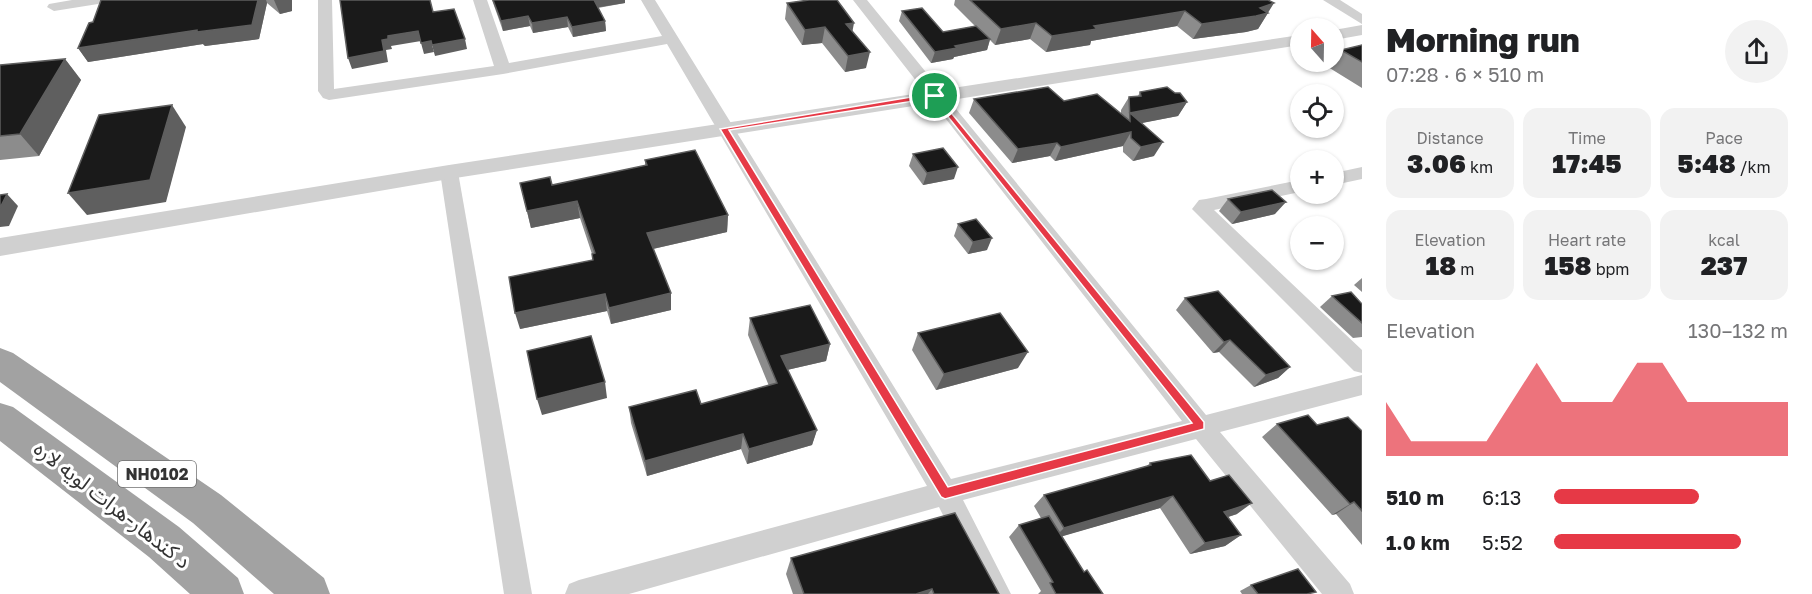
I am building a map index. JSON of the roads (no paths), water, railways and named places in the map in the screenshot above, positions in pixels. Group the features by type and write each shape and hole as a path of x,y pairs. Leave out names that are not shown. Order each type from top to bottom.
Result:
{"highway":[{"name":"NH0102","path":"0,363 207,509 308,594"},
{"name":"د کندهار-هرات لويه لاره","path":"0,419 164,542 222,594"}],"street":[{"path":"54,7 99,0"},
{"path":"325,0 326,91 329,95 503,69 670,39"},
{"path":"480,0 503,69"},
{"path":"648,0 945,493 997,594"},
{"path":"860,0 1200,426 1340,594"},
{"path":"1330,0 1362,20"},
{"path":"1344,33 1362,30"},
{"path":"0,247 449,172 1290,42"},
{"path":"449,172 518,594"},
{"path":"1344,177 1362,173"},
{"path":"1290,188 1206,205 1201,209 1362,364"},
{"path":"579,594 945,493 1362,385"}]}
